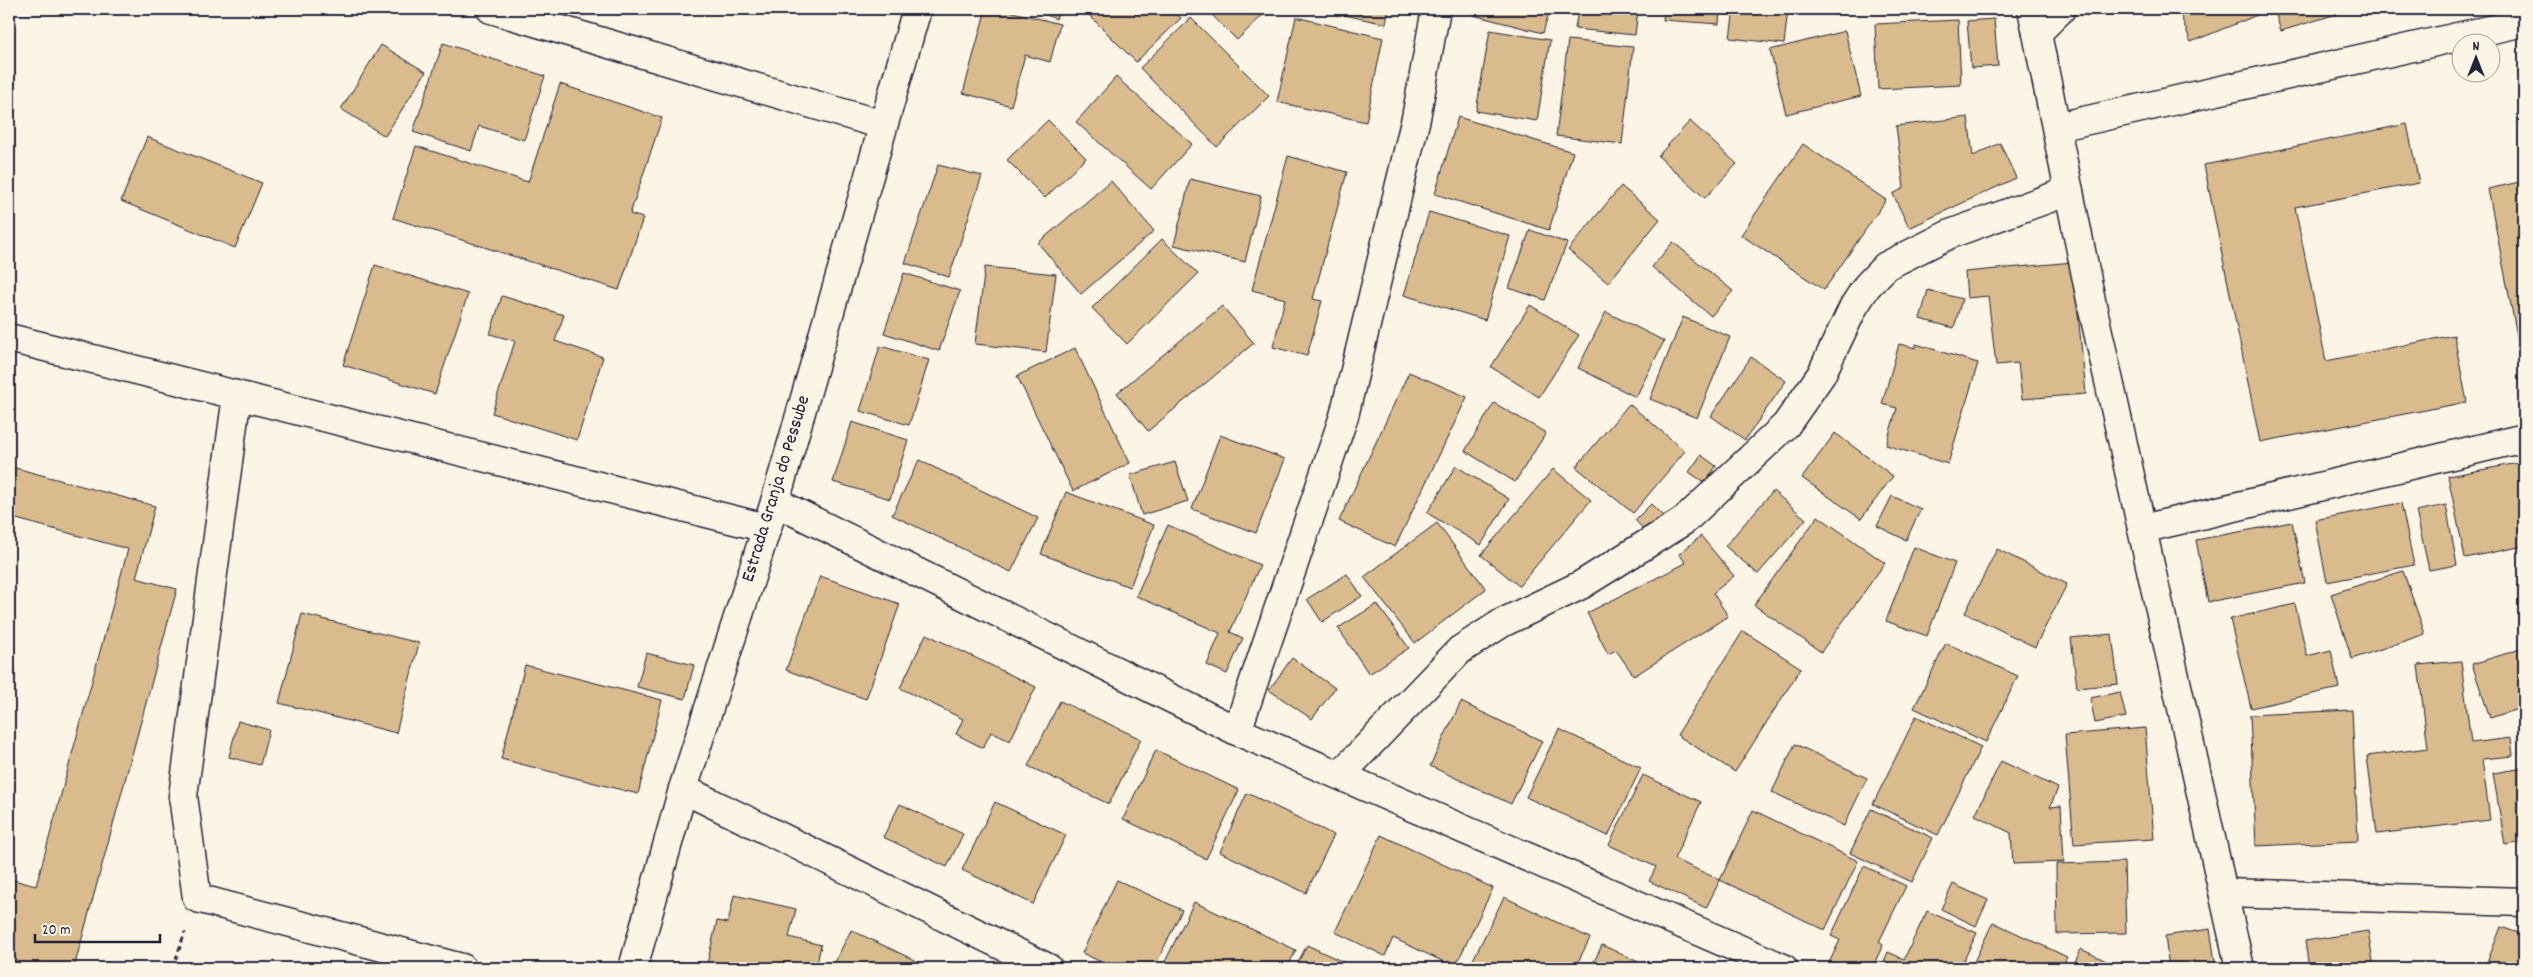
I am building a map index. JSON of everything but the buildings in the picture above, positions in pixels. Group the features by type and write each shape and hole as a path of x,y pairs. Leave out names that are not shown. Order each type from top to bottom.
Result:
{"street":[{"path":"491,9 883,125"},
{"name":"Estrada Granja do Pessube","path":"632,968 683,789 775,502 917,9"},
{"path":"1237,731 1344,416 1416,118 1436,9"},
{"path":"2062,9 2035,21 2069,191 2142,529 2240,968"},
{"path":"2057,127 2524,22"},
{"path":"1340,775 1460,650 1502,623 1582,585 1692,513 1786,425 1821,375 1854,306 1867,286 1886,266 1950,234 2069,191"},
{"path":"9,338 766,528"},
{"path":"237,395 183,796 197,898 462,968"},
{"path":"2142,529 2524,438"},
{"path":"775,502 1237,731 1783,968"},
{"path":"683,789 1048,968"},
{"path":"2224,893 2524,902"}]}
